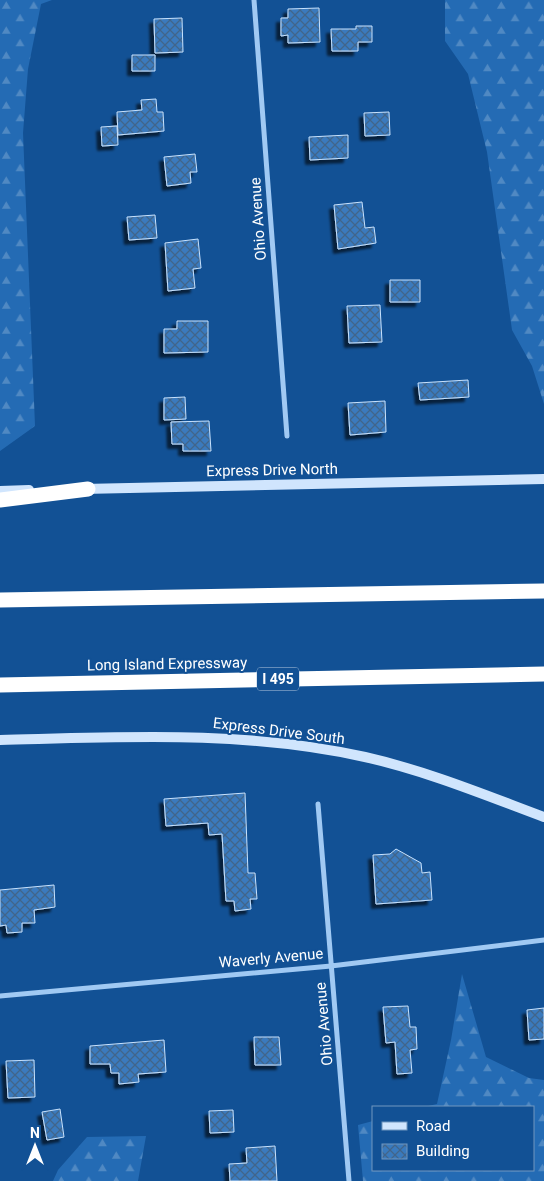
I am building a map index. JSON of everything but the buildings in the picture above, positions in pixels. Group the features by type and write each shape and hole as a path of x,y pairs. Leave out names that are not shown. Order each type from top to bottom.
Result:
{"highway":[{"path":"0,500 88,489"},
{"path":"0,600 544,591"},
{"name":"Long Island Expressway","path":"0,685 544,674"}],"main road":[{"name":"Express Drive North","path":"0,491 544,479"},
{"name":"Express Drive South","path":"0,740 192,737 292,745 400,766 434,776 544,817"}],"street":[{"name":"Ohio Avenue","path":"254,0 287,436"},
{"name":"Ohio Avenue","path":"318,804 349,1181"},
{"name":"Waverly Avenue","path":"0,996 331,966 544,940"}],"green space":[{"path":"0,0 52,0 41,4 28,69 23,133 35,426 0,451"},
{"path":"445,0 544,0 544,404 532,366 512,330 487,152 468,74 445,41"},
{"path":"462,974 486,1057 529,1078 544,1080 544,1181 363,1181 358,1125 372,1121 372,1171 534,1171 534,1106 428,1106 437,1104 451,1040"},
{"path":"146,1136 138,1181 53,1181 58,1170 87,1137"}]}
